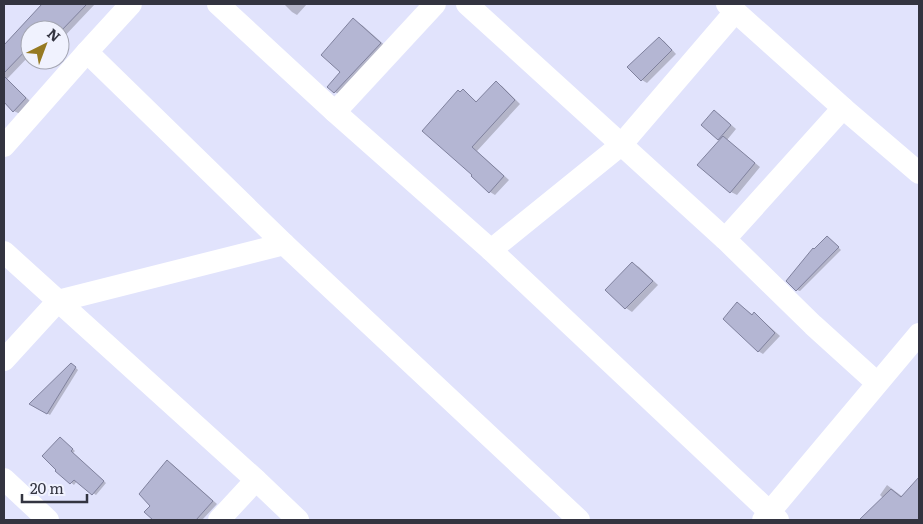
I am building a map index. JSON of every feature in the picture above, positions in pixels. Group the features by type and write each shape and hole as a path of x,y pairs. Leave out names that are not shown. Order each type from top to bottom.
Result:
{"street":[{"path":"4,146 86,52 131,4"},
{"path":"218,4 335,112 492,250 770,517 877,383 919,334"},
{"path":"335,112 435,4"},
{"path":"467,4 725,239 813,325 877,383"},
{"path":"492,250 621,145 731,8 919,173"},
{"path":"86,52 284,244 579,520"},
{"path":"725,239 843,108"},
{"path":"4,360 58,301 284,244"},
{"path":"4,252 298,520"},
{"path":"4,479 48,520"},
{"path":"219,520 256,480"}],"building":[{"path":"42,4 87,4 70,22 70,20 27,20"},
{"path":"353,18 381,43 334,93 327,87 340,72 321,55"},
{"path":"20,28 20,56 4,73 4,45"},
{"path":"659,37 672,50 641,81 627,67"},
{"path":"4,76 26,98 13,112 4,102"},
{"path":"496,81 515,100 472,147 504,176 489,193 472,175 422,131 458,90 460,92 463,89 476,102"},
{"path":"714,110 731,125 718,140 701,125"},
{"path":"723,136 755,163 730,193 697,165"},
{"path":"827,236 839,247 796,291 786,281 813,248"},
{"path":"632,262 653,281 625,309 605,290"},
{"path":"737,302 752,315 754,312 775,333 758,352 723,319"},
{"path":"71,363 76,367 47,414 29,404"},
{"path":"60,437 73,449 71,451 104,481 92,495 74,480 70,484 42,456"},
{"path":"167,460 213,501 196,520 153,520 144,512 150,506 139,494"},
{"path":"919,477 919,520 859,520 891,489 901,497"}]}
